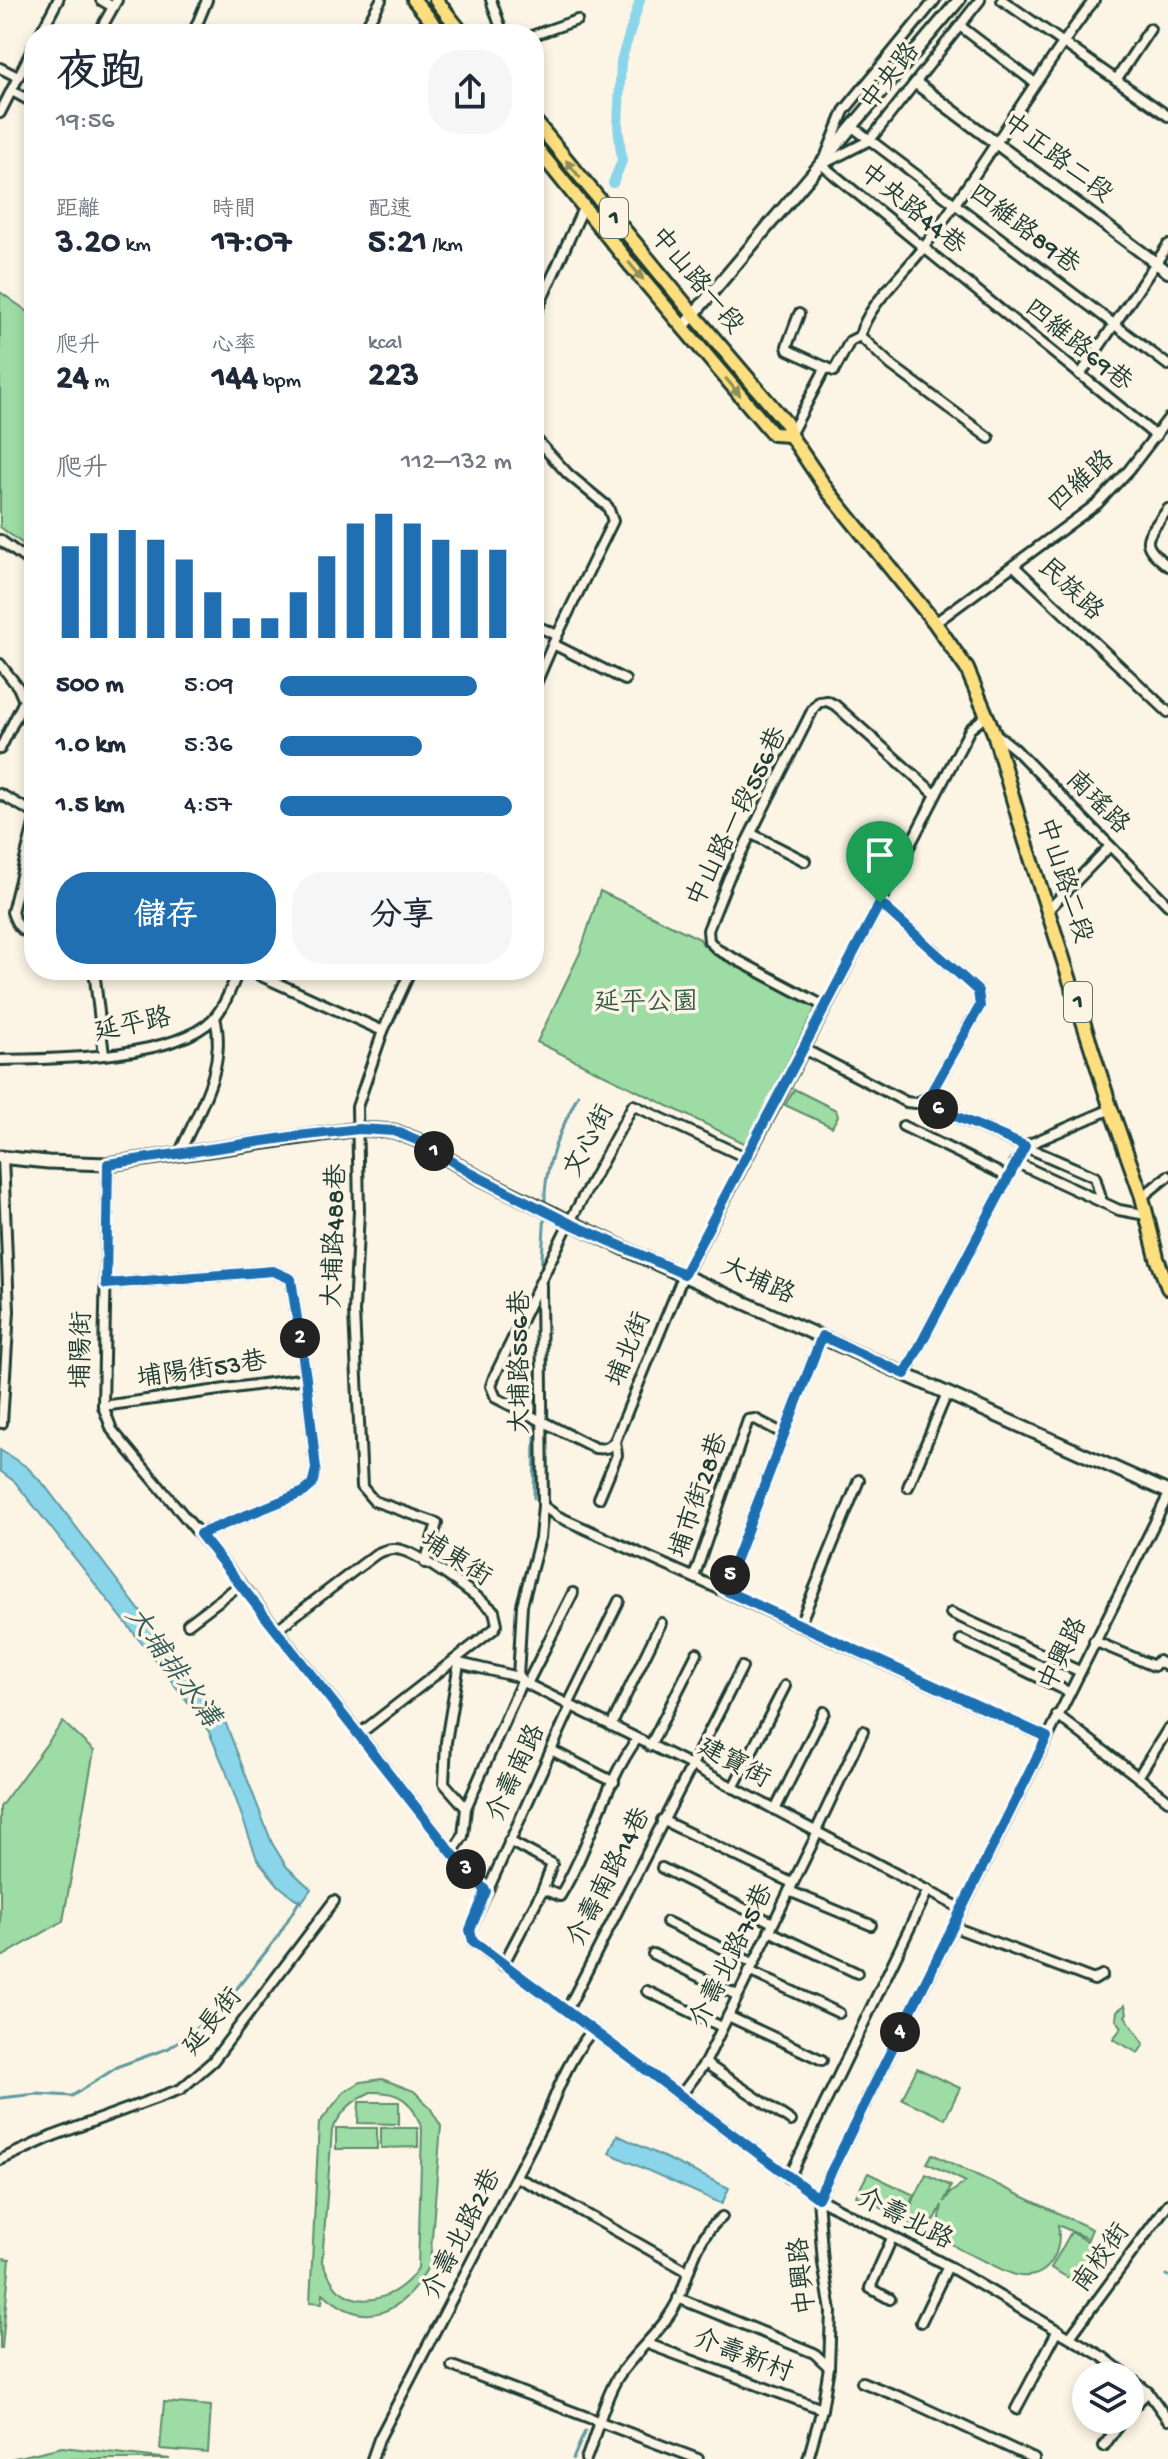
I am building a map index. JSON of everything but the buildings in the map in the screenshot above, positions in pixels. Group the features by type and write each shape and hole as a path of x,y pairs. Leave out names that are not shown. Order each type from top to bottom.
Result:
{"main road":[{"path":"414,0 434,24"},
{"path":"436,0 455,24"},
{"name":"中山路一段","path":"544,132 786,423 790,435 850,521 935,623 967,669 985,717"},
{"name":"中山路一段","path":"544,157 773,434 790,435"},
{"name":"中山路二段","path":"985,717 994,733 1111,1109 1142,1197 1168,1288"},
{"path":"2,1157 108,1164 359,1129"},
{"name":"大埔路","path":"359,1129 394,1131 417,1140 463,1168 569,1223 1168,1494"}],"street":[{"path":"45,24 58,0"},
{"path":"101,0 115,3 103,24"},
{"path":"368,24 381,0"},
{"path":"491,0 499,24"},
{"name":"中央路","path":"822,165 844,111 935,0"},
{"name":"中央路","path":"683,327 959,0"},
{"name":"中央路","path":"822,165 870,140 980,0"},
{"path":"1002,0 1168,116"},
{"path":"799,314 788,350 836,369 850,341 860,336 874,308 924,248 1094,0"},
{"path":"196,24 204,1"},
{"path":"544,32 577,20"},
{"path":"960,26 1035,83"},
{"path":"1116,80 1150,29"},
{"path":"0,113 24,65"},
{"path":"0,68 18,77"},
{"name":"中正路二段","path":"917,84 1168,272"},
{"path":"12,91 24,98"},
{"name":"四維路89巷","path":"854,128 1168,365"},
{"name":"中央路44巷","path":"822,165 974,289"},
{"path":"544,295 584,206"},
{"path":"1080,375 1168,245"},
{"name":"四維路69巷","path":"974,289 1156,436"},
{"path":"860,336 904,374 989,438"},
{"path":"790,435 826,367"},
{"name":"四維路","path":"1014,566 1098,503 1168,419"},
{"path":"544,448 568,474 608,507 613,521 544,665"},
{"path":"1168,509 1148,537 1147,544 1149,551 1168,566"},
{"path":"0,540 24,558"},
{"name":"民族路","path":"935,623 1014,566 1168,712"},
{"path":"544,632 625,680"},
{"path":"0,664 18,687 24,701 0,749"},
{"name":"中山路一段556巷","path":"826,1007 718,950 709,941 708,930 729,877 819,702 827,701 835,705 935,794"},
{"name":"埔北街","path":"599,1498 617,1455 615,1441 684,1274 970,729 985,717"},
{"name":"南瑤路","path":"994,733 1015,749 1168,905"},
{"path":"0,794 24,807"},
{"path":"752,834 805,861"},
{"path":"1048,910 1110,846"},
{"path":"24,864 12,912 19,928 24,930"},
{"path":"880,903 978,991 980,1006 923,1102"},
{"path":"95,980 104,1055"},
{"path":"180,1152 216,1070 219,1035 215,1017 234,980"},
{"path":"270,980 383,1031"},
{"name":"大埔路488巷","path":"406,980 383,1031 357,1107 359,1211 354,1312 362,1487 374,1501 437,1523 425,1563"},
{"name":"延平路","path":"0,1060 104,1055 139,1049 186,1036 215,1017"},
{"path":"804,1049 906,1102 923,1102 1095,1177 1102,1202"},
{"name":"文心街","path":"569,1223 633,1105 747,1158"},
{"path":"905,1374 1025,1146 1111,1109"},
{"path":"903,1126 1008,1177"},
{"path":"2,1157 2,1423"},
{"path":"1015,1162 1119,1210 1146,1215"},
{"name":"埔陽街","path":"108,1164 103,1406 112,1430 241,1584 452,1853 486,1891"},
{"path":"1142,1197 1168,1176"},
{"name":"大埔路556巷","path":"523,1681 522,1605 540,1538 543,1506 541,1280 569,1223"},
{"path":"106,1284 273,1271 291,1279 316,1469 312,1485 304,1492 200,1534"},
{"path":"541,1280 491,1386 496,1398 502,1404 595,1448 604,1449 615,1441"},
{"path":"724,1590 822,1336"},
{"name":"埔陽街53巷","path":"103,1406 306,1378"},
{"path":"908,1487 947,1393"},
{"name":"埔市街28巷","path":"694,1577 748,1420 755,1419 784,1434"},
{"path":"800,1624 859,1480"},
{"name":"中興路","path":"808,2459 822,2409 829,2367 831,2311 823,2263 818,2198 1094,1641 1165,1510 1168,1494"},
{"name":"埔市街28巷","path":"543,1506 557,1516 1047,1737"},
{"name":"埔東街","path":"276,1630 385,1550 403,1550 494,1611 497,1624 358,1735"},
{"path":"188,1624 241,1584"},
{"path":"452,1853 463,1836 466,1808 523,1681 573,1593"},
{"name":"介壽南路","path":"593,2030 473,1941 470,1930 619,1601"},
{"path":"951,1613 1079,1671"},
{"path":"611,1726 661,1623"},
{"path":"961,1640 1069,1692"},
{"path":"1094,1641 1154,1666 1158,1661 1168,1667"},
{"path":"650,1746 697,1653"},
{"name":"建寶街","path":"466,1808 444,1783 446,1742 459,1663 523,1681 691,1765 962,1909"},
{"name":"介壽南路14巷","path":"567,2010 742,1667"},
{"path":"733,1788 785,1686"},
{"path":"775,1810 824,1712"},
{"path":"1057,1715 1168,1800"},
{"path":"1138,1777 1168,1729"},
{"name":"介壽北路75巷","path":"681,2095 705,2063 863,1731"},
{"path":"543,1889 560,1896 637,1739"},
{"path":"551,1750 614,1782"},
{"path":"662,1820 871,1925"},
{"path":"503,1965 543,1889 552,1864 509,1841"},
{"path":"662,1868 857,1973"},
{"path":"789,2178 928,1890"},
{"name":"延長街","path":"0,2160 53,2136 181,2089 213,2061 334,1901"},
{"path":"667,1922 839,2013"},
{"path":"954,1927 1094,1980 1102,1975"},
{"path":"653,1954 737,1995"},
{"path":"647,1991 722,2027"},
{"path":"728,2016 822,2060"},
{"name":"介壽北路","path":"593,2030 818,2198 948,2266 1103,2357 1148,2392 1168,2420"},
{"name":"介壽北路2巷","path":"372,2459 379,2439 516,2177 558,2089 593,2030"},
{"path":"705,2063 791,2121"},
{"path":"516,2177 687,2271"},
{"name":"南校街","path":"1070,2337 1168,2204"},
{"path":"586,2459 618,2378 648,2344 678,2298 707,2229 722,2217"},
{"path":"890,2299 870,2288 892,2238"},
{"path":"921,2322 948,2266"},
{"name":"介壽新村","path":"678,2298 814,2353 829,2367"},
{"path":"1016,2409 1058,2330"},
{"name":"介壽新村","path":"648,2344 822,2409"},
{"path":"452,2366 698,2459"},
{"path":"862,2382 1034,2459"},
{"path":"1144,2396 1148,2392"},
{"path":"1104,2446 1111,2434"}],"green space":[{"path":"0,292 24,309 24,545 0,527"},
{"name":"延平公園","path":"600,891 700,939 703,945 816,1007 746,1144 537,1042 580,953"},
{"path":"794,1089 836,1110 838,1116 832,1127 785,1105"},
{"path":"63,1722 94,1751 63,1921 0,1958 0,1807"},
{"path":"1125,2005 1125,2016 1144,2044 1138,2053 1113,2039 1122,2027 1116,2020 1117,2011"},
{"path":"917,2068 960,2088 945,2119 902,2099"},
{"path":"382,2079 414,2091 429,2106 441,2126 430,2263 409,2294 384,2311 370,2314 339,2305 323,2293 322,2303 310,2302 319,2123 344,2092 361,2082","holes":["371,2092 404,2100 414,2111 422,2129 418,2268 394,2292 383,2297 361,2299 339,2290 322,2262 332,2130 343,2112 358,2099"]},
{"path":"359,2102 399,2102 399,2124 358,2123"},
{"path":"336,2128 377,2128 377,2149 336,2149"},
{"path":"381,2128 418,2128 418,2147 381,2148"},
{"path":"932,2154 1092,2229 1088,2239 1058,2225 1056,2253 1047,2268 1031,2276 1020,2276 951,2243 941,2228 942,2205 929,2232 904,2220 926,2174 951,2186 944,2202 950,2193 966,2182 927,2163"},
{"path":"868,2173 914,2195 903,2218 856,2196"},
{"path":"1071,2232 1108,2253 1088,2289 1051,2268"},
{"path":"0,2258 10,2259 2,2348 0,2348"},
{"path":"164,2402 211,2406 208,2453 160,2449"},
{"path":"62,2447 170,2459 10,2459"}],"water":[{"name":"大埔排水溝","path":"0,1450 27,1467 45,1486 226,1724 272,1843 286,1866 311,1889 301,1903 279,1886 257,1859 209,1732 15,1482 0,1471"},
{"path":"617,2135 729,2188 722,2204 609,2153"}],"waterway":[{"path":"613,183 622,161 618,126 621,61 640,0"},
{"path":"545,1205 550,1162 578,1095"},
{"path":"541,1273 545,1212"},
{"path":"534,1498 537,1324"},
{"path":"0,2098 37,2094 72,2096 119,2066 169,2048 202,2024 238,1987 276,1939 300,1900"},
{"path":"573,2459 585,2431"}],"route":[{"path":"880,903 978,991 980,1006 923,1102 1025,1146 905,1374 822,1336 724,1590 1047,1737 818,2198 473,1941 470,1930 486,1891 452,1853 200,1534 304,1492 312,1485 316,1469 291,1279 273,1271 106,1284 108,1164 298,1136 359,1129 394,1131 417,1140 476,1176 569,1223 684,1274 880,903"}]}
